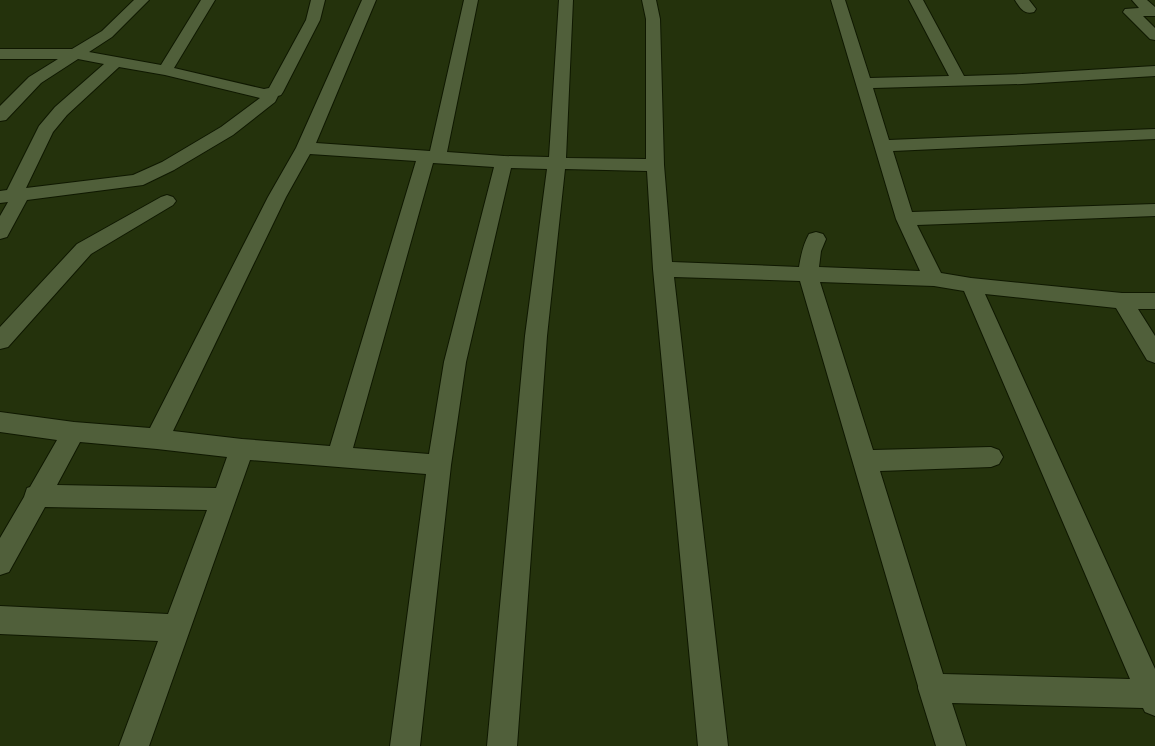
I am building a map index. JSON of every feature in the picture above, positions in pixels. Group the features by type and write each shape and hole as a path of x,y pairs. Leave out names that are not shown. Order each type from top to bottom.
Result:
{"street":[{"path":"0,116 35,80 107,34 142,0"},
{"path":"165,70 208,0"},
{"path":"0,54 74,54 165,70 264,94 270,94 275,92 313,20 318,0"},
{"path":"156,439 277,197 305,148 369,0"},
{"path":"339,458 431,157 471,0"},
{"path":"502,746 536,336 557,162 566,0"},
{"path":"649,0 653,18 655,165 663,269 713,746"},
{"path":"838,0 905,219 934,279"},
{"path":"916,0 959,81"},
{"path":"1139,0 1153,12"},
{"path":"1153,12 1130,12 1155,36"},
{"path":"0,232 12,195 45,130 61,111 116,61"},
{"path":"864,83 959,81 1155,71"},
{"path":"12,195 137,181 168,166 226,131 269,99 270,94"},
{"path":"883,146 1155,134"},
{"path":"305,148 504,162 655,165"},
{"path":"405,746 439,465 455,362 504,162"},
{"path":"0,341 84,249 167,201"},
{"path":"905,219 1155,210"},
{"path":"816,239 811,251 808,275 932,688 951,746"},
{"path":"663,269 934,279 971,286 1122,302 1155,301"},
{"path":"932,688 1154,697 971,286"},
{"path":"1122,302 1155,354"},
{"path":"0,422 74,432 156,439 242,449 439,465"},
{"path":"0,563 36,496 74,432"},
{"path":"134,746 242,449"},
{"path":"865,461 991,458"},
{"path":"36,496 223,499"},
{"path":"0,620 176,628"}]}
